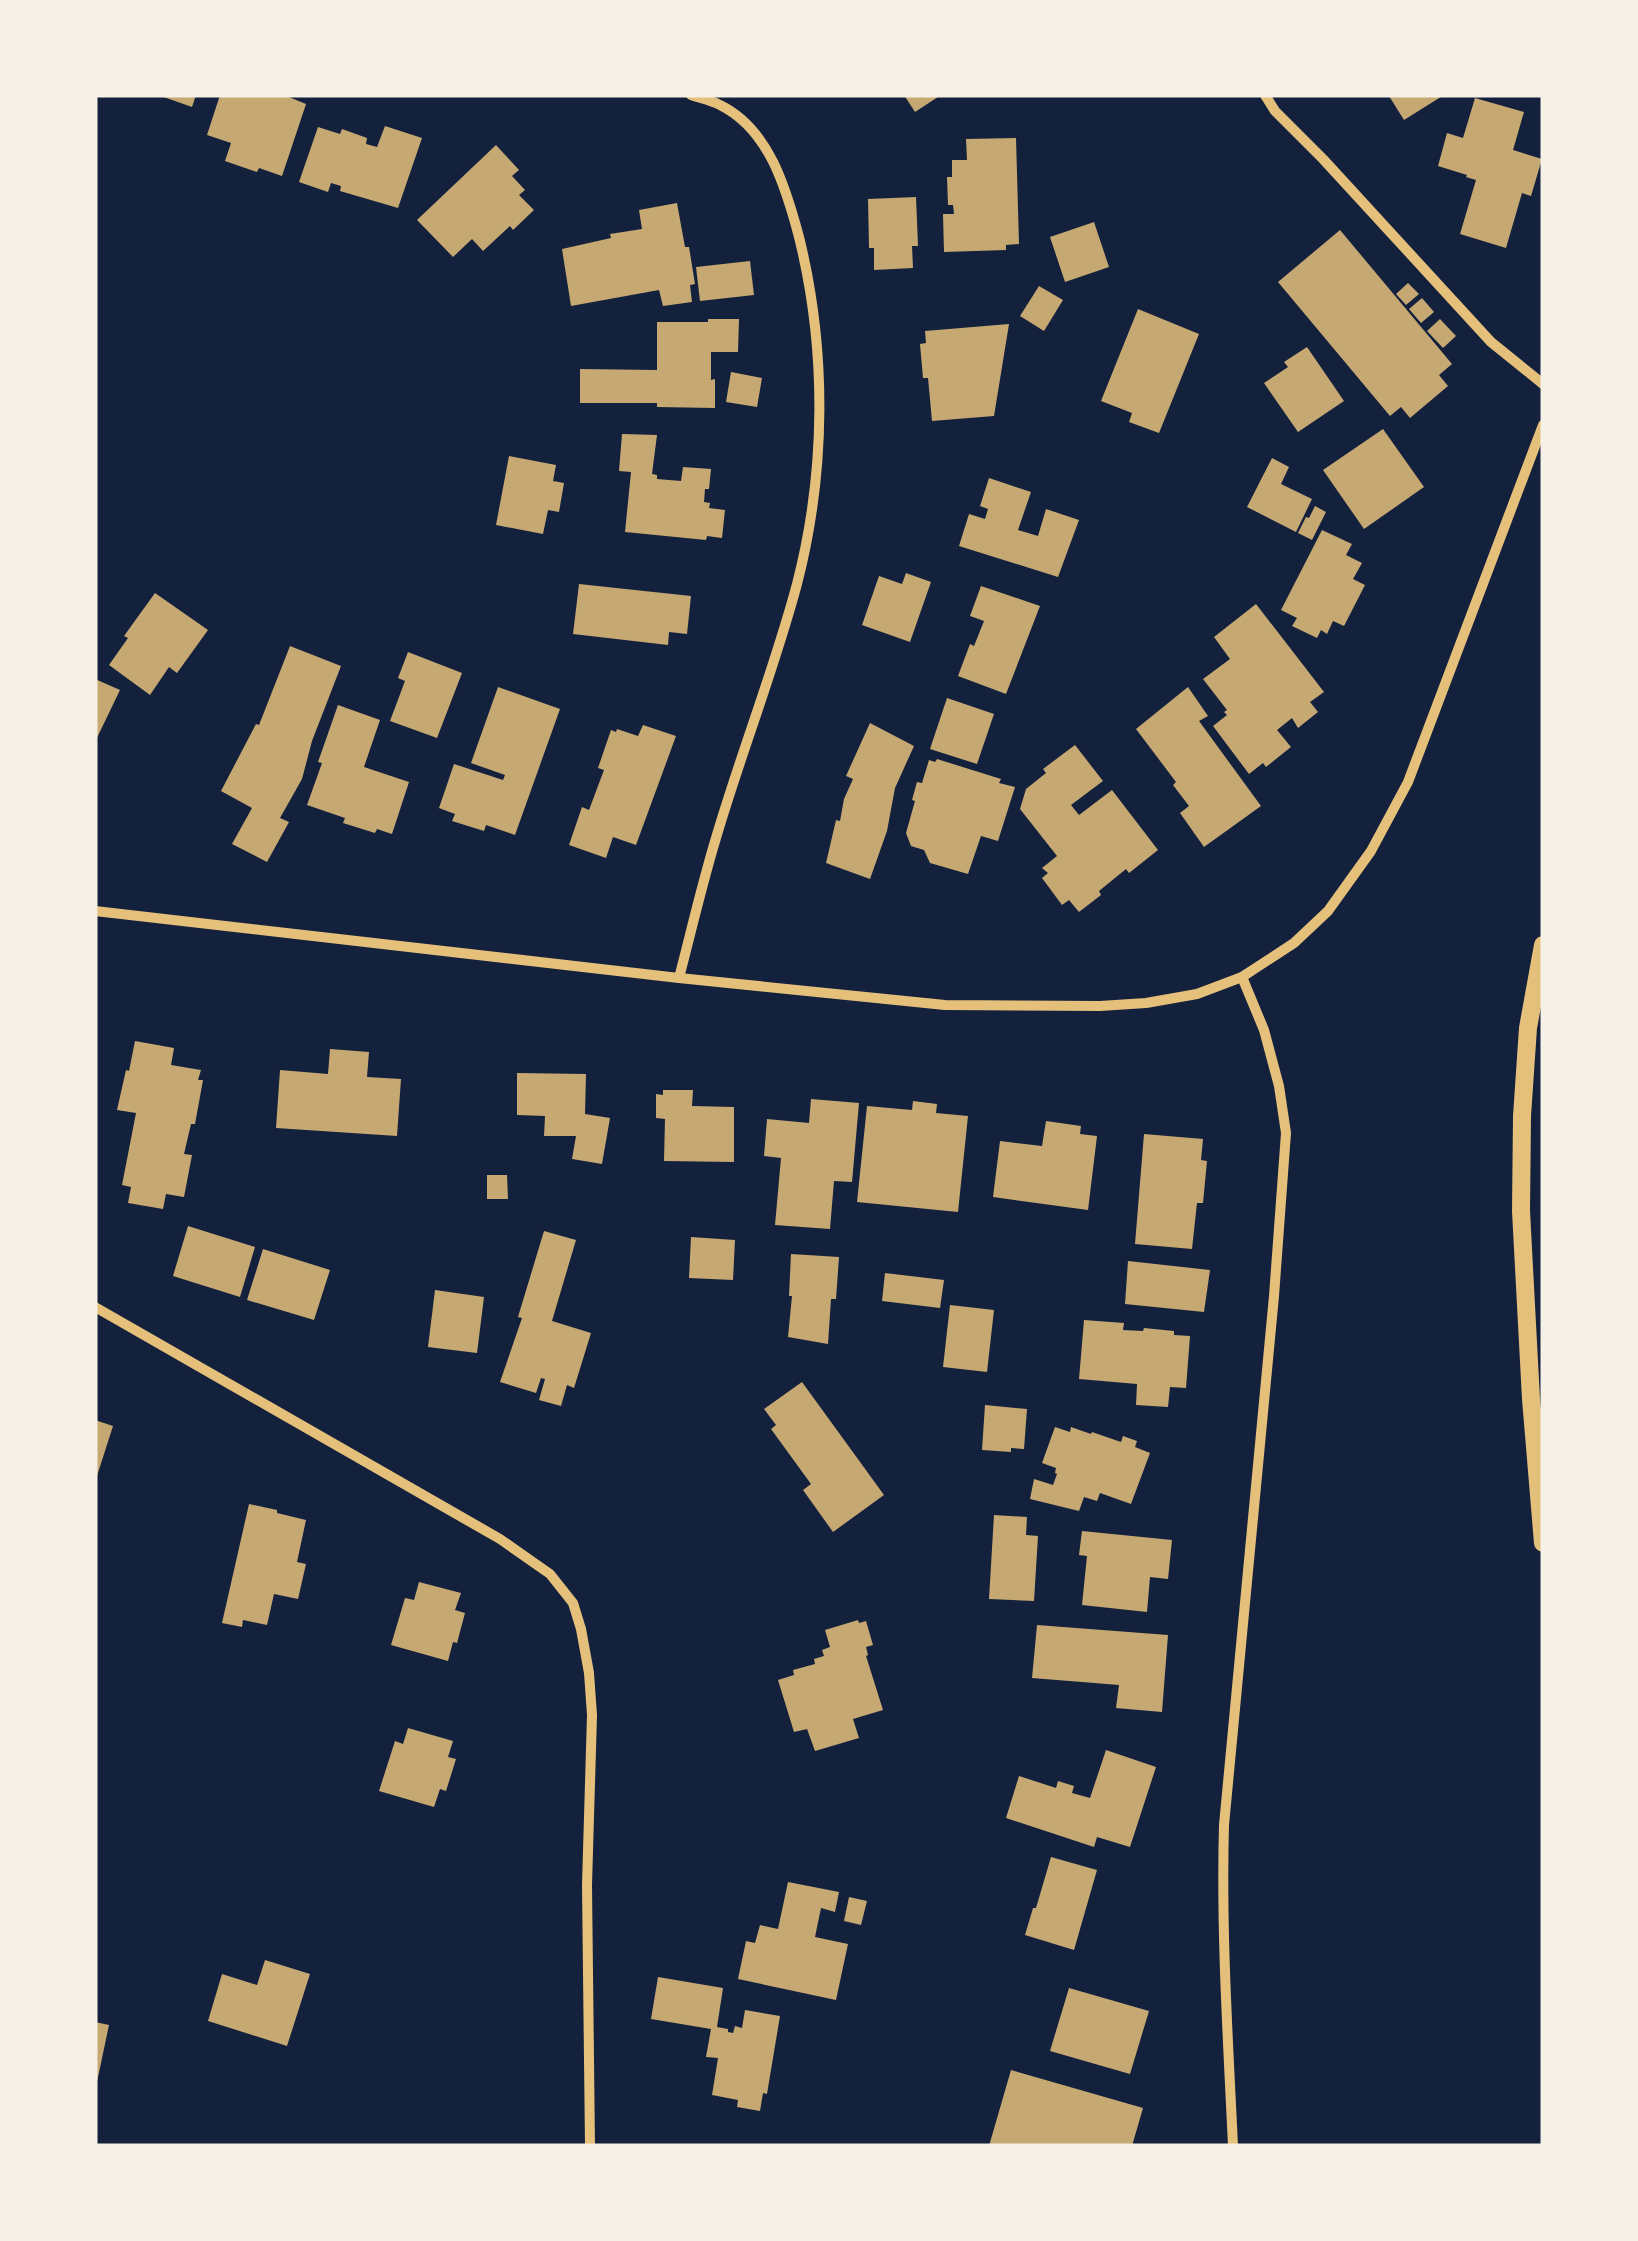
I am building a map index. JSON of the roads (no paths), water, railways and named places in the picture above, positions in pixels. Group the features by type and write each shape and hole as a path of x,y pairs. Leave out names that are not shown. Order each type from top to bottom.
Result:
{"street":[{"path":"679,978 715,839 796,586 817,472 819,392 806,268 778,174 764,144 742,119 719,104 690,95"},
{"path":"1265,95 1275,111 1491,342 1543,384"},
{"path":"95,911 945,1005 1100,1006 1197,994 1242,977 1294,942 1328,911 1371,852 1408,782 1543,425"},
{"path":"1543,944 1528,1028 1521,1211 1530,1399 1543,1543"},
{"path":"1234,2146 1223,1930 1224,1825 1286,1133 1264,1030 1242,977"},
{"path":"95,1307 500,1539 550,1574 573,1603 589,1673 592,1714 587,1886 590,2146"}]}
